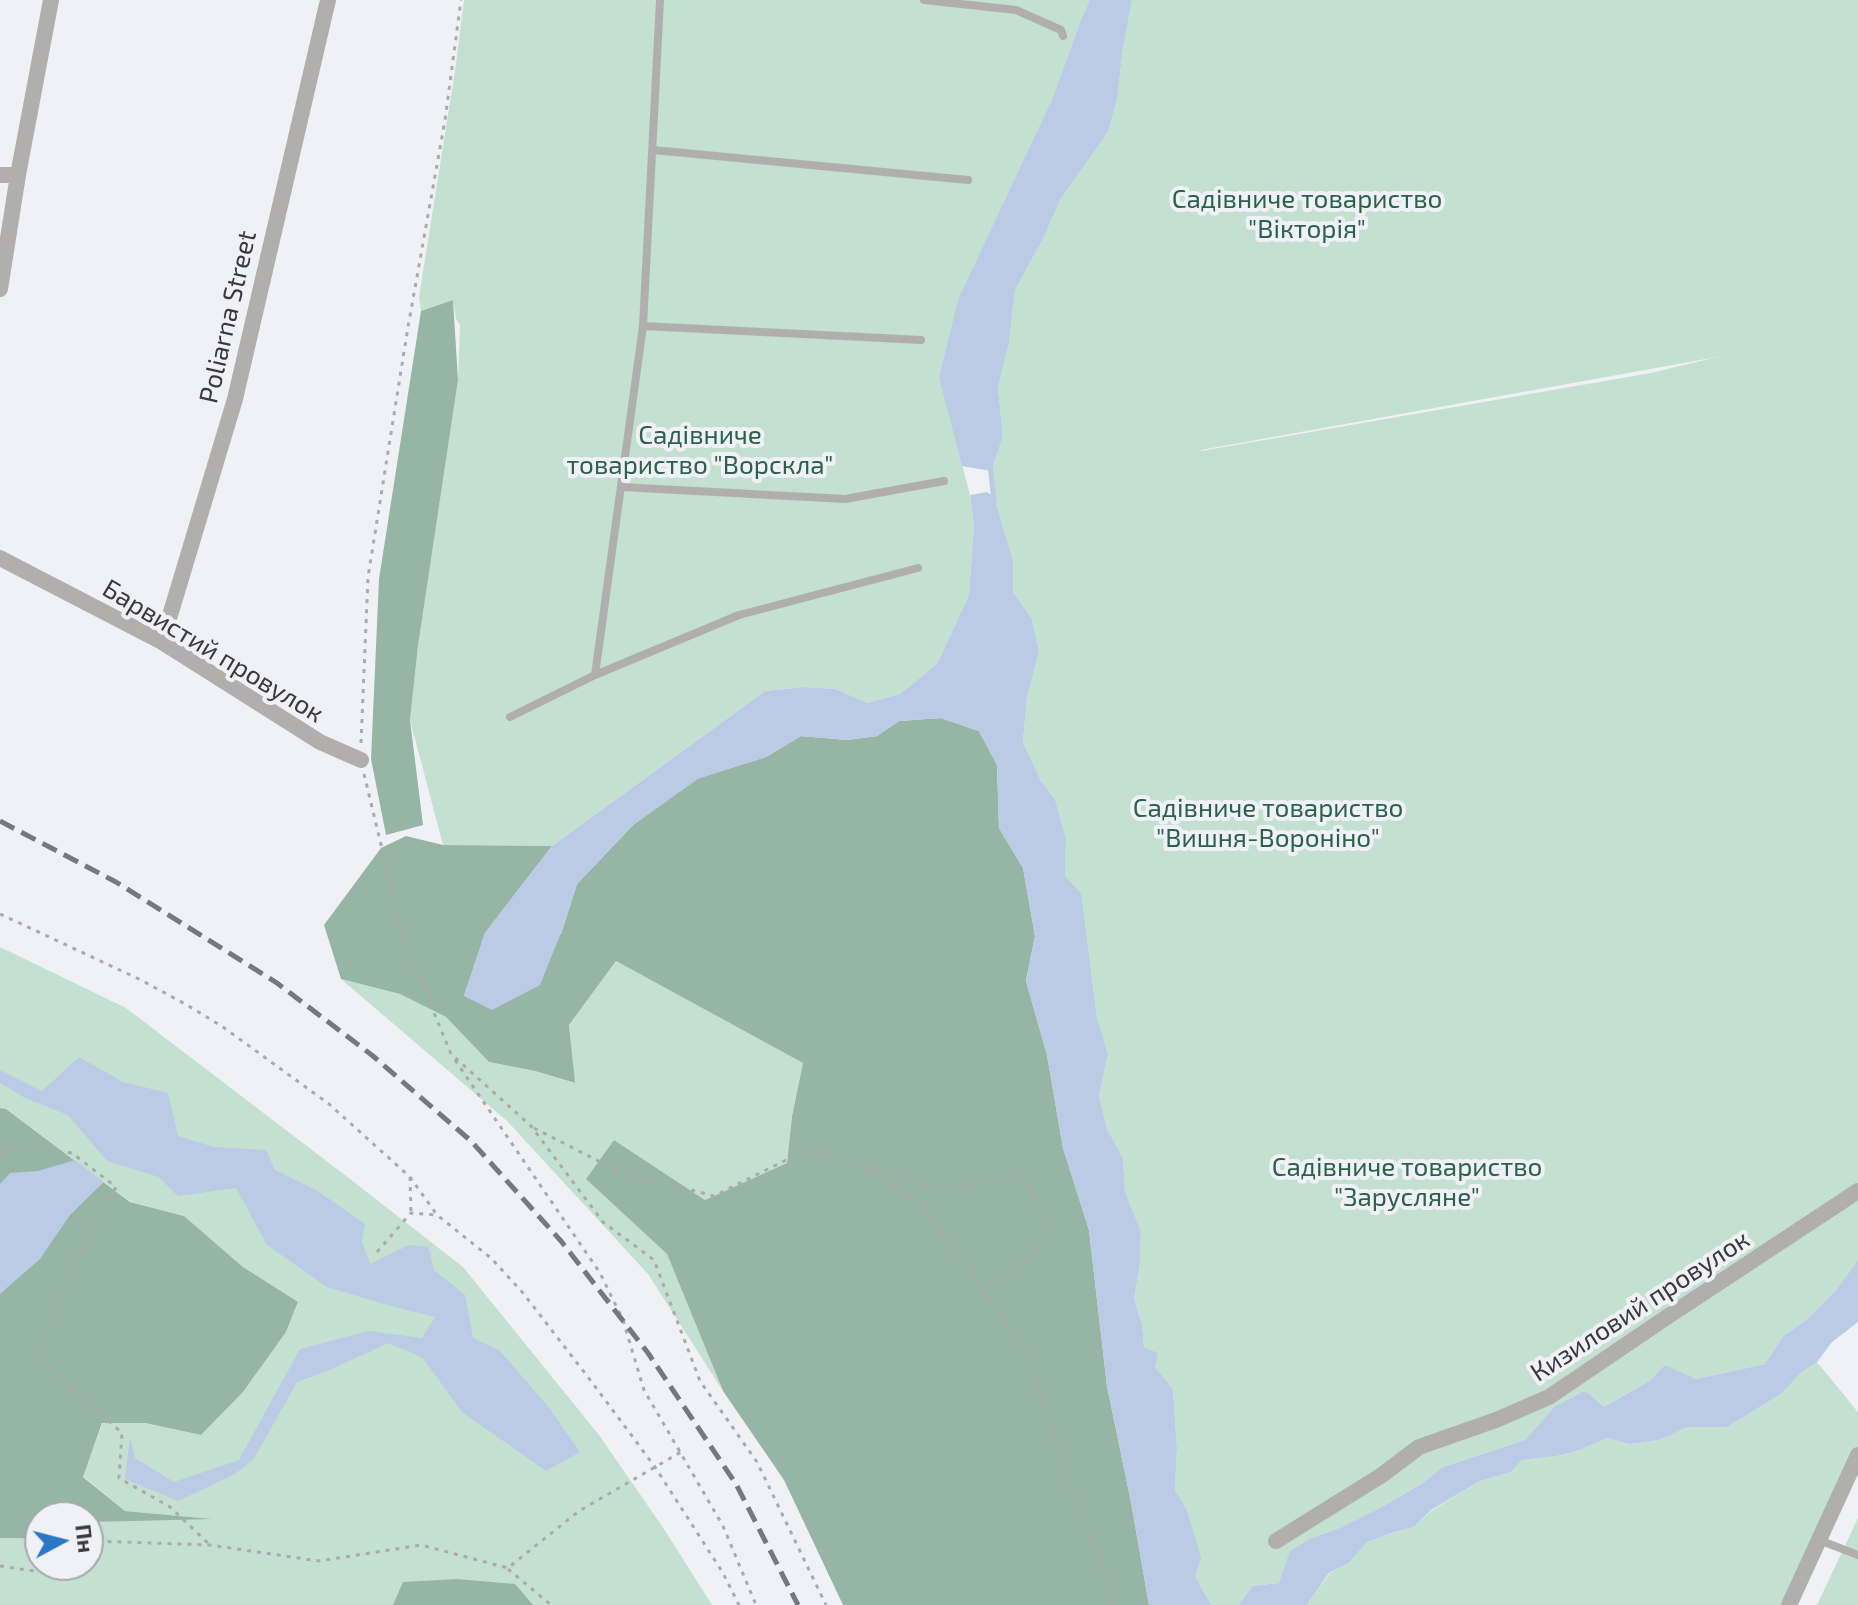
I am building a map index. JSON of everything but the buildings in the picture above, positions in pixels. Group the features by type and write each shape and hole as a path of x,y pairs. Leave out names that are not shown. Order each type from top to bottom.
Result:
{"street":[{"path":"0,289 51,0"},
{"name":"Poliarna Street","path":"162,642 235,399 328,0"},
{"path":"0,175 18,175"},
{"name":"Барвистий провулок","path":"0,558 162,642 320,742 361,760"},
{"name":"Кизиловий провулок","path":"1276,1541 1382,1475 1419,1447 1496,1420 1549,1397 1858,1191"},
{"path":"1789,1605 1858,1455"}],"lane":[{"path":"595,675 643,326 660,0"},
{"path":"924,0 1016,10 1061,30 1063,36"},
{"path":"653,150 968,180"},
{"path":"643,326 921,340"},
{"path":"621,487 845,499 944,481"},
{"path":"510,717 595,675 739,615 918,568"},
{"path":"1819,1540 1858,1555"}],"path":[{"path":"461,0 445,120 368,577 361,760 404,940 451,1054 600,1273 623,1320 644,1390 723,1526 756,1605"},
{"path":"0,914 139,979 223,1027 329,1104 410,1177 437,1215 491,1258 523,1293 655,1467 723,1573 739,1605"},
{"path":"451,1054 531,1126 603,1222 654,1260 700,1381 757,1462 826,1605"},
{"path":"531,1126 616,1170 714,1196 808,1149 943,1191 1020,1175 1049,1218 1036,1254 984,1291"},
{"path":"0,1141 16,1147 72,1153 116,1187 69,1271 64,1295 45,1333 40,1352 52,1369 122,1433 119,1478 170,1507 210,1545"},
{"path":"0,1155 16,1147"},
{"path":"863,1166 927,1210 1025,1350 1114,1605"},
{"path":"377,1252 411,1213 410,1177"},
{"path":"411,1213 437,1215"},
{"path":"508,1568 579,1511 681,1452"},
{"path":"104,1541 210,1545 319,1561 421,1545 508,1568 551,1605"},
{"path":"0,1566 24,1570"}],"green space":[{"name":"Садівниче товариство \"Ворскла\"","path":"464,0 1090,0 939,377 970,495 974,524 969,595 937,664 900,694 867,703 836,689 805,687 765,691 552,846 443,845 410,720 418,646 458,380 460,325 453,300 421,311 419,297"},
{"path":"1132,0 1858,0 1858,1260 1837,1289 1808,1319 1783,1336 1765,1364 1696,1379 1665,1366 1651,1380 1604,1407 1554,1407 1525,1440 1443,1467 1382,1507 1312,1538 1279,1583 1252,1586 1239,1605 1211,1605 1195,1576 1187,1510 1175,1490 1177,1448 1173,1389 1144,1348 1142,1324 1134,1299 1141,1231 1125,1192 1123,1158 1107,1129 1099,1096 1108,1054 1097,1019 1091,971 1065,876 1066,839 1055,799 1041,781 1023,742 1027,697 1039,652 1032,619 1013,592 1013,560 994,497 991,471 1003,437 998,388 1009,342 1015,290 1060,200 1108,132 1117,100","holes":["1717,357 1651,373 1201,451"]},
{"path":"453,300 458,380 418,646 410,720 423,825 386,835 371,759 379,579 421,311"},
{"path":"941,718 979,731 997,765 999,828 1023,868 1035,936 1026,981 1047,1055 1063,1148 1089,1230 1107,1386 1149,1605 843,1605 784,1480 723,1391 667,1254 586,1179 614,1140 705,1200 787,1163 792,1116 803,1063 616,961 569,1025 575,1083 489,1062 446,1017 400,994 341,979 324,925 381,848 406,836 443,845 552,846 485,933 464,996 561,934 577,884 633,825 698,778 766,757 801,736 847,740 877,736 899,721"},
{"path":"0,947 126,1008 463,1267 599,1435 712,1605 0,1605 0,1538 24,1538 24,1581 104,1581 104,1522 202,1518 125,1511 83,1476 103,1422 145,1423 201,1435 243,1392 286,1332 298,1303 243,1267 184,1216 131,1202 6,1109 0,1108"},
{"path":"616,961 803,1063 792,1115 787,1163 705,1200 614,1140 587,1179 667,1254 723,1391 648,1274 507,1121 341,979 400,994 446,1017 489,1062 574,1083 569,1025"},
{"path":"0,1108 6,1109 130,1202 184,1216 243,1267 298,1302 286,1332 243,1392 201,1435 145,1423 102,1423 83,1477 125,1511 212,1519 104,1522 104,1501 24,1501 24,1538 0,1538"},
{"path":"1817,1362 1858,1412 1858,1455 1789,1605 1307,1605 1330,1573 1349,1563 1367,1542 1414,1527 1431,1511 1480,1481 1511,1472 1522,1460 1557,1456 1607,1438 1629,1444 1659,1440 1688,1427 1727,1427 1781,1394 1802,1372"},
{"path":"1858,1518 1858,1605 1817,1605"},
{"path":"457,1579 515,1584 533,1605 393,1605 403,1582"}],"water":[{"path":"1090,0 1132,0 1117,100 1108,132 1060,200 1015,290 1009,342 998,388 1003,437 991,471 962,466 939,378 958,300 1051,102"},
{"path":"987,492 994,497 1013,560 1013,592 1032,619 1039,652 1027,697 1023,742 1041,781 1055,799 1066,839 1065,876 1081,894 1097,1018 1108,1054 1099,1096 1107,1129 1123,1158 1125,1192 1141,1231 1134,1299 1142,1324 1144,1348 1158,1353 1155,1367 1173,1389 1177,1448 1175,1490 1187,1510 1201,1558 1195,1576 1211,1605 1149,1605 1107,1386 1089,1230 1063,1148 1047,1055 1026,981 1035,936 1023,868 999,828 997,765 979,731 941,718 899,721 877,736 847,740 801,736 766,757 698,779 633,825 577,884 540,985 492,1010 464,996 485,933 552,846 765,691 805,687 836,689 867,703 900,694 937,664 969,595 974,524 970,495"},
{"path":"79,1057 123,1082 168,1093 178,1136 214,1147 266,1150 275,1170 316,1190 365,1224 362,1242 370,1264 409,1245 428,1247 434,1270 465,1295 473,1338 499,1350 547,1405 580,1452 546,1471 462,1412 423,1358 388,1343 297,1382 253,1460 235,1474 178,1501 125,1479 130,1437 135,1458 174,1482 239,1460 300,1349 369,1331 422,1338 435,1317 327,1287 267,1245 236,1188 178,1196 159,1177 107,1161 68,1115 25,1098 0,1083 0,1070 42,1091"},
{"path":"75,1160 104,1182 70,1215 40,1259 0,1294 0,1184 10,1173 38,1171"},
{"path":"1858,1260 1858,1322 1832,1342 1817,1362 1802,1372 1781,1394 1727,1427 1688,1427 1659,1440 1629,1444 1607,1438 1557,1456 1522,1460 1511,1472 1480,1481 1431,1510 1414,1527 1367,1542 1349,1563 1329,1573 1307,1605 1239,1605 1252,1586 1279,1583 1290,1551 1382,1507 1443,1467 1525,1440 1554,1407 1585,1391 1604,1407 1651,1380 1665,1365 1696,1379 1765,1364 1783,1336 1808,1319 1837,1289"}],"waterway":[{"path":"990,464 994,502"}],"railway":[{"path":"0,821 116,882 277,983 373,1056 471,1141 561,1241 648,1353 736,1484 798,1605"}],"park label":[{"name":"Садівниче товариство \"Вікторія\"","path":"1307,214"},
{"name":"Садівниче товариство \"Вишня-Вороніно\"","path":"1268,823"},
{"name":"Садівниче товариство \"Зарусляне\"","path":"1407,1182"}]}
